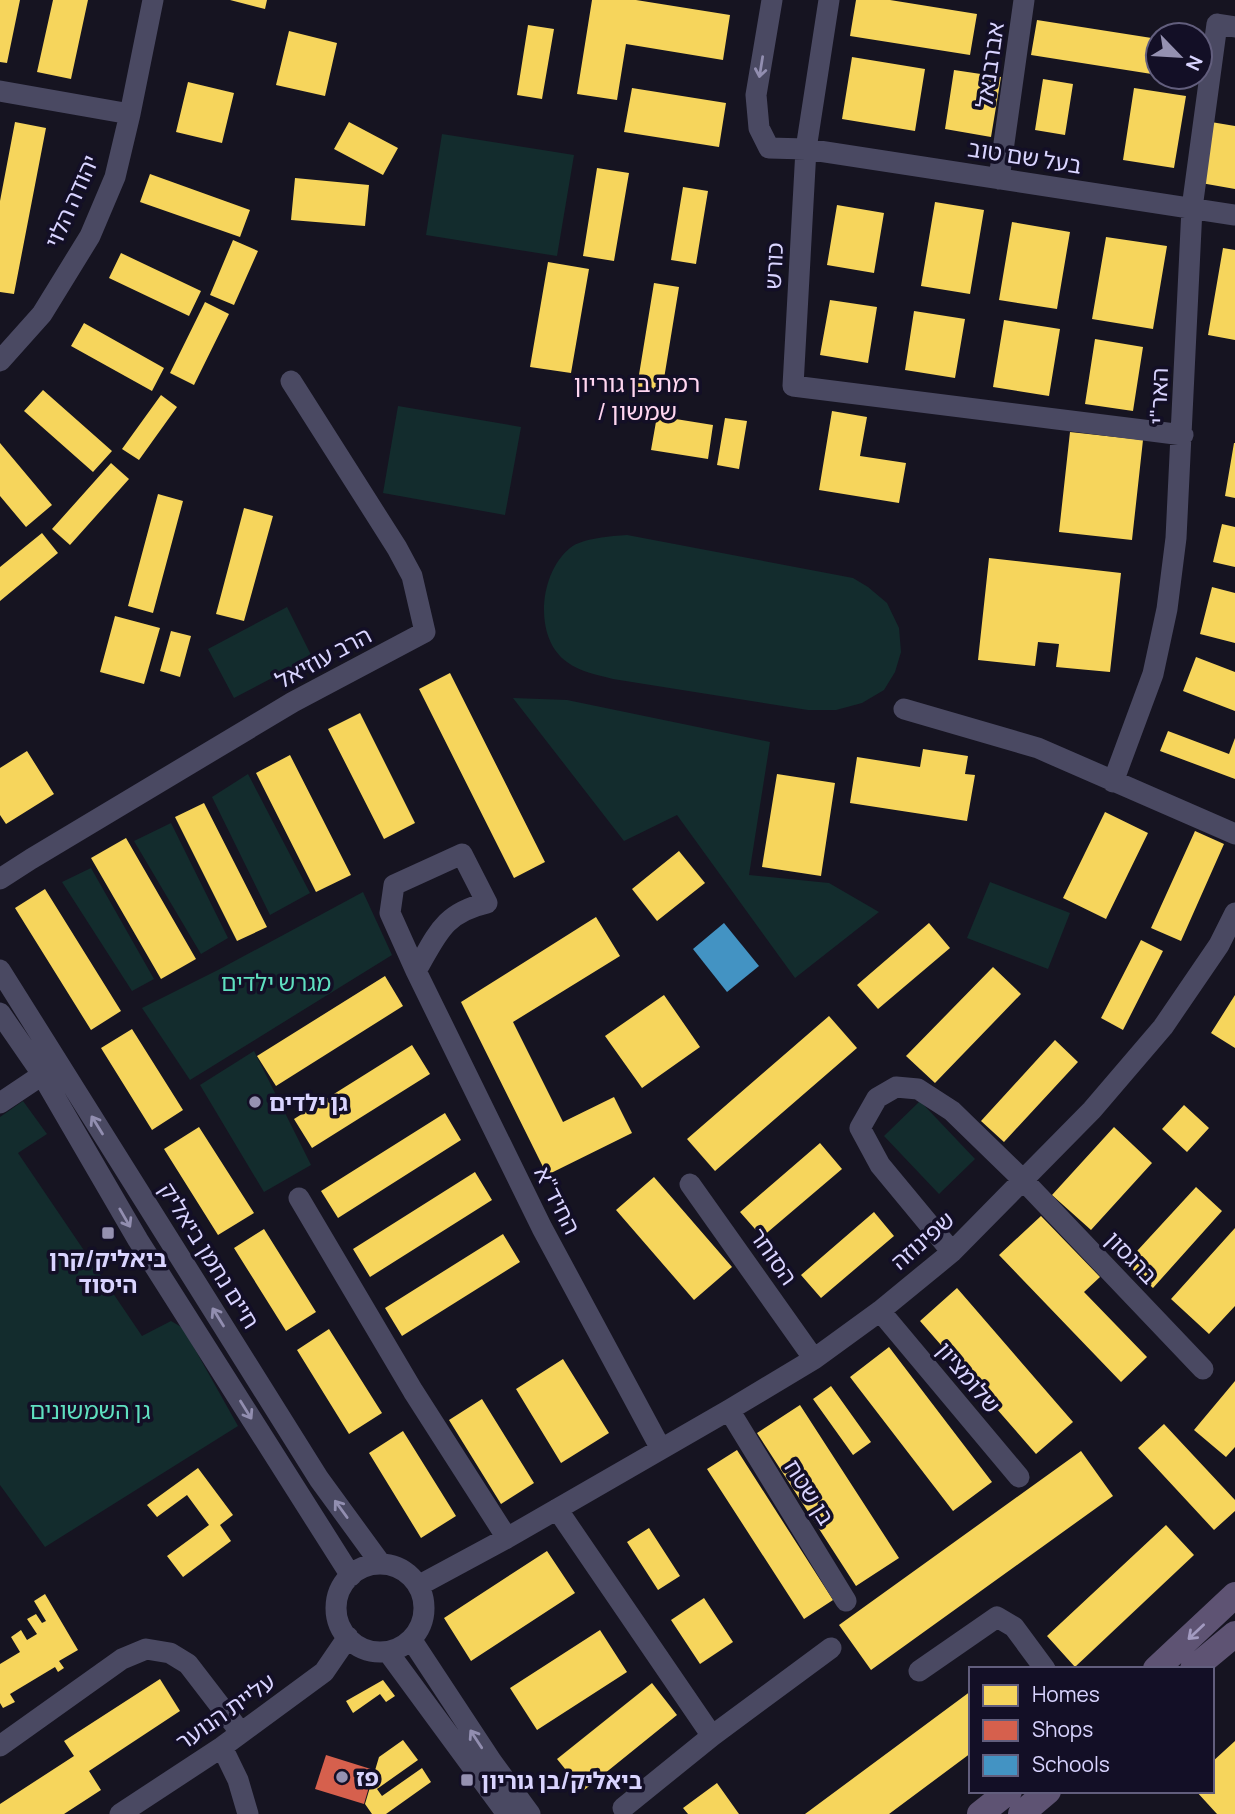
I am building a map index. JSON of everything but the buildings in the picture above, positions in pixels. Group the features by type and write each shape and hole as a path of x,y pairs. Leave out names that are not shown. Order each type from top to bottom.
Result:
{"main road":[{"path":"1158,1667 1235,1595"},
{"path":"1195,1667 1235,1634"},
{"path":"980,1814 1006,1793"},
{"path":"1021,1814 1046,1793"}],"street":[{"name":"יהודה הלוי","path":"0,361 43,314 90,236 115,177 153,0"},
{"name":"בעל שם טוב","path":"772,0 757,95 759,128 769,148 806,149 1235,215"},
{"path":"806,149 829,0"},
{"name":"אברבנאל","path":"999,179 1024,0"},
{"name":"האר\"י","path":"1113,782 1153,674 1167,609 1176,538 1192,208 1217,24 1235,27"},
{"path":"0,91 130,114"},
{"name":"כורש","path":"806,149 793,386 1182,435"},
{"name":"הרב עוזיאל","path":"0,879 293,702 425,632 412,576 291,380"},
{"path":"904,709 1038,748 1235,834"},
{"name":"החיד\"א","path":"416,971 447,920 470,907 487,903 462,854 394,885 390,913 416,971 542,1228 660,1450"},
{"name":"שפינוזה","path":"418,1586 507,1538 814,1359 880,1311 952,1252 1092,1110 1163,1027 1219,945 1235,913"},
{"name":"חיים נחמן ביאליק","path":"0,970 319,1479 381,1564"},
{"path":"0,1013 42,1075 138,1240 351,1576"},
{"path":"0,1103 42,1075"},
{"name":"ברגסון","path":"952,1252 880,1166 860,1128 877,1098 896,1087 918,1089 951,1111 1024,1181 1203,1369"},
{"name":"הסוחר","path":"690,1184 814,1359"},
{"path":"299,1198 413,1391 507,1538"},
{"name":"שלומציון","path":"880,1311 1018,1477"},
{"name":"בן שטח","path":"729,1410 846,1601"},
{"path":"557,1509 712,1736"},
{"path":"381,1564 396,1567 409,1574 423,1599 424,1614 420,1628 401,1647 388,1651 373,1651 359,1647 340,1626 337,1599 342,1586 351,1576 370,1565 381,1564"},
{"path":"919,1671 997,1617 1014,1627 1044,1667"},
{"name":"עליית הנוער","path":"120,1814 222,1747 324,1672 348,1637"},
{"path":"411,1639 492,1762 530,1814"},
{"path":"623,1808 712,1736 831,1648"},
{"path":"0,1746 122,1659 146,1649 170,1653 188,1664 241,1733"},
{"path":"388,1651 507,1814"},
{"path":"222,1747 238,1780 248,1814"}],"green space":[{"path":"442,134 574,155 557,256 426,235"},
{"path":"398,406 521,427 505,515 383,493"},
{"path":"627,535 853,578 887,603 899,628 901,652 895,672 884,690 862,703 836,710 808,710 613,679 578,668 556,651 549,638 545,622 546,589 560,559 570,548 597,538"},
{"path":"287,607 312,657 234,698 208,649"},
{"path":"513,698 567,700 770,742 749,875 829,883 879,912 795,978 677,815 624,841"},
{"path":"248,774 310,893 270,915 212,797"},
{"path":"171,823 228,938 201,954 134,841"},
{"path":"91,868 154,979 132,991 62,882"},
{"path":"990,882 1070,913 1048,969 967,938"},
{"name":"מגרש ילדים","path":"363,892 392,955 190,1080 142,1008"},
{"path":"254,1051 311,1165 264,1192 200,1085"},
{"name":"גן השמשונים","path":"23,1101 47,1134 18,1153 142,1336 171,1321 183,1328 238,1426 45,1547 0,1485 0,1117"},
{"path":"920,1101 975,1159 939,1194 884,1136"}],"place":[{"name":"גן ילדים","path":"255,1102"},
{"name":"ביאליק/קרן היסוד","path":"108,1233"},
{"name":"פז","path":"342,1777"},
{"name":"ביאליק/בן גוריון","path":"467,1780"}],"district":[{"name":"רמת בן גוריון / שמשון","path":"637,396"}]}
